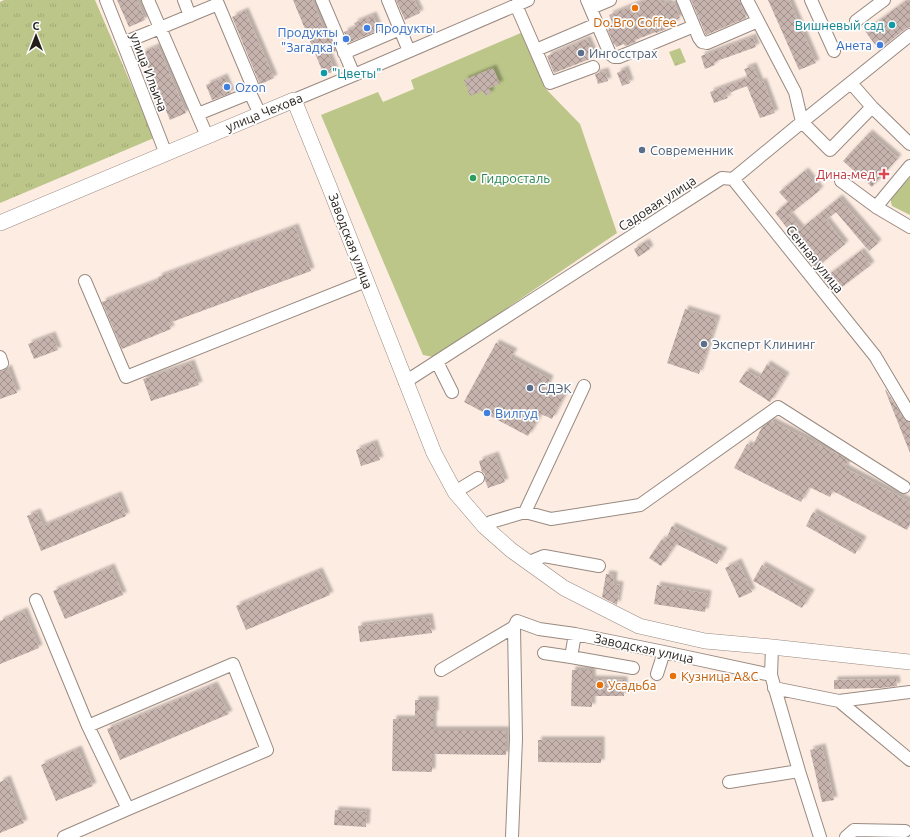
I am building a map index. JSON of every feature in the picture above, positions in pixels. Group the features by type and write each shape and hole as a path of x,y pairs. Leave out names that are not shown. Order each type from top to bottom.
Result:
{"main road":[{"name":"улица Чехова","path":"0,223 294,100"},
{"name":"Заводская улица","path":"294,100 434,453 455,492 485,527 512,550 564,588 639,626 705,642 772,647 910,662"}],"street":[{"name":"улица Ильича","path":"106,0 166,154"},
{"path":"148,0 207,136"},
{"path":"184,0 190,16"},
{"path":"322,0 354,75"},
{"path":"388,0 409,51"},
{"name":"улица Чехова","path":"294,100 528,0"},
{"path":"610,0 589,4 610,54 614,57 619,58 694,26"},
{"path":"683,0 702,42 707,43 758,21"},
{"path":"747,0 795,92 802,122 830,150 872,107"},
{"path":"811,0 834,51"},
{"path":"856,21 884,0"},
{"path":"123,43 218,4 252,85 250,92 260,114"},
{"path":"516,5 550,83 593,67"},
{"path":"536,50 597,24"},
{"path":"344,53 400,29"},
{"name":"Садовая улица","path":"405,382 440,358 722,178 733,179 910,36"},
{"path":"851,83 872,107 910,144"},
{"path":"198,114 250,92"},
{"path":"876,207 910,166"},
{"name":"Сенная улица","path":"733,179 875,356 910,415"},
{"path":"841,181 876,207 910,227"},
{"path":"85,281 126,377 366,281"},
{"path":"0,357 2,363 0,364"},
{"path":"440,358 452,392"},
{"path":"525,512 584,386"},
{"path":"485,527 491,522 525,512 551,519 640,505 778,407 904,487"},
{"path":"455,492 478,478"},
{"path":"529,562 544,556 599,566"},
{"path":"36,600 88,726 128,809"},
{"path":"442,670 515,624"},
{"path":"512,837 516,739 515,624"},
{"name":"Заводская улица","path":"515,624 575,634 771,675"},
{"path":"570,657 575,634"},
{"path":"772,647 771,675 774,688 820,837"},
{"path":"657,674 664,652"},
{"path":"544,653 633,668"},
{"path":"64,837 267,750 233,664 88,726"},
{"path":"774,688 839,701 910,692"},
{"path":"839,701 910,760"},
{"path":"729,782 799,771"},
{"path":"846,837 854,830 904,831"}],"green space":[{"path":"4,0 95,0 154,138 0,203 0,2"},
{"name":"Гидросталь","path":"523,32 545,88 580,124 617,233 450,347 433,357 423,355 321,115 378,92 383,102 414,89 411,80"},
{"path":"680,48 686,62 675,66 669,52"},
{"path":"910,177 910,215 892,206 891,195"}],"building":[{"path":"117,0 137,0 145,20 129,27"},
{"path":"293,0 312,0 327,38 330,37 336,51 328,54 335,71 324,75"},
{"path":"396,0 414,0 420,13 405,20"},
{"path":"646,0 660,0 662,4 668,2 669,5 674,3 680,18 675,20 676,23 668,26 669,28 635,40 636,42 625,46 624,44 616,47 608,30 608,26 613,24 609,15"},
{"path":"691,0 739,0 746,18 706,35"},
{"path":"768,0 789,0 816,63 799,70"},
{"name":"Вишневый сад","path":"907,0 910,0 910,27 905,29 879,50 865,31"},
{"path":"245,11 274,78 259,85 232,17"},
{"name":"Продукты","path":"373,15 379,30 348,43 344,32 356,27 354,23"},
{"path":"753,37 756,47 714,62 715,65 705,69 701,56"},
{"path":"587,39 595,57 554,73 547,56"},
{"path":"158,46 186,113 170,120 142,53"},
{"path":"753,66 760,83 763,81 775,113 760,118 747,86 726,94 728,98 714,103 710,92 748,78 744,69"},
{"path":"493,68 500,84 489,88 491,93 485,96 483,91 470,96 464,80"},
{"path":"625,69 630,83 622,86 617,73"},
{"path":"605,71 608,81 598,84 595,74"},
{"path":"224,77 231,93 212,100 206,85"},
{"path":"869,133 898,158 872,187 843,161"},
{"path":"805,171 820,190 789,215 801,229 839,198 878,243 869,251 836,212 826,220 845,244 815,269 804,255 807,252 775,213 788,202 779,192"},
{"path":"295,227 311,271 169,323 171,329 122,349 102,302 159,280 158,277"},
{"path":"646,242 650,249 638,257 634,249"},
{"path":"861,251 871,265 834,293 823,279"},
{"path":"685,309 717,319 699,374 667,363"},
{"path":"52,335 58,350 34,359 28,344"},
{"path":"496,343 514,352 510,358 550,379 547,386 564,396 552,419 541,414 528,436 464,402"},
{"path":"191,363 199,385 151,401 143,379"},
{"path":"767,364 786,376 770,402 739,382 746,371 759,378"},
{"path":"8,368 17,393 0,399 0,371"},
{"path":"885,390 904,419 910,422 910,453"},
{"path":"771,421 847,459 848,461 845,468 910,502 910,524 907,530 833,491 830,497 809,487 801,502 734,468 747,444 752,447 762,427"},
{"path":"374,443 380,460 361,466 356,450"},
{"path":"495,455 505,482 488,488 485,480 485,474 482,472 479,461"},
{"path":"118,495 126,516 41,551 27,516 37,512 43,526"},
{"path":"813,512 863,540 855,554 806,526"},
{"path":"672,526 724,551 717,564 676,544 661,566 649,558 662,539 665,541"},
{"path":"738,562 752,592 739,598 725,568"},
{"path":"762,565 811,593 802,608 753,581"},
{"path":"111,567 123,595 65,619 53,591"},
{"path":"319,571 330,595 246,630 236,606"},
{"path":"606,574 614,575 613,584 620,585 617,605 602,597"},
{"path":"657,585 708,594 705,612 654,604"},
{"path":"24,611 39,648 0,664 0,621"},
{"path":"429,617 432,633 360,642 358,626"},
{"path":"572,670 592,670 592,679 624,680 624,696 592,696 592,707 571,706"},
{"path":"896,679 897,686 881,688 834,689 834,680"},
{"path":"214,685 229,714 120,760 107,729"},
{"path":"415,700 435,700 433,730 506,730 506,755 432,754 432,772 392,771 393,719 415,719"},
{"path":"538,740 601,740 601,763 538,762"},
{"path":"822,747 834,800 822,802 810,750"},
{"path":"78,749 93,786 56,801 41,765"},
{"path":"7,779 24,823 0,833 0,782"},
{"path":"335,810 367,812 366,827 334,825"}],"place":[{"name":"Do.Bro Coffee","path":"635,8"},
{"name":"Вишневый сад","path":"892,25"},
{"name":"Продукты","path":"367,28"},
{"name":"Продукты \"Загадка\"","path":"346,39"},
{"name":"Анета","path":"880,45"},
{"name":"Ингосстрах","path":"581,53"},
{"name":"\"Цветы\"","path":"324,73"},
{"name":"Ozon","path":"227,87"},
{"name":"Современник","path":"642,150"},
{"name":"Дина-мед","path":"884,174"},
{"name":"Гидросталь","path":"473,178"},
{"name":"Эксперт Клининг","path":"704,344"},
{"name":"СДЭК","path":"530,388"},
{"name":"Вилгуд","path":"487,413"},
{"name":"Кузница А&С","path":"673,676"},
{"name":"Усадьба","path":"600,685"}]}
